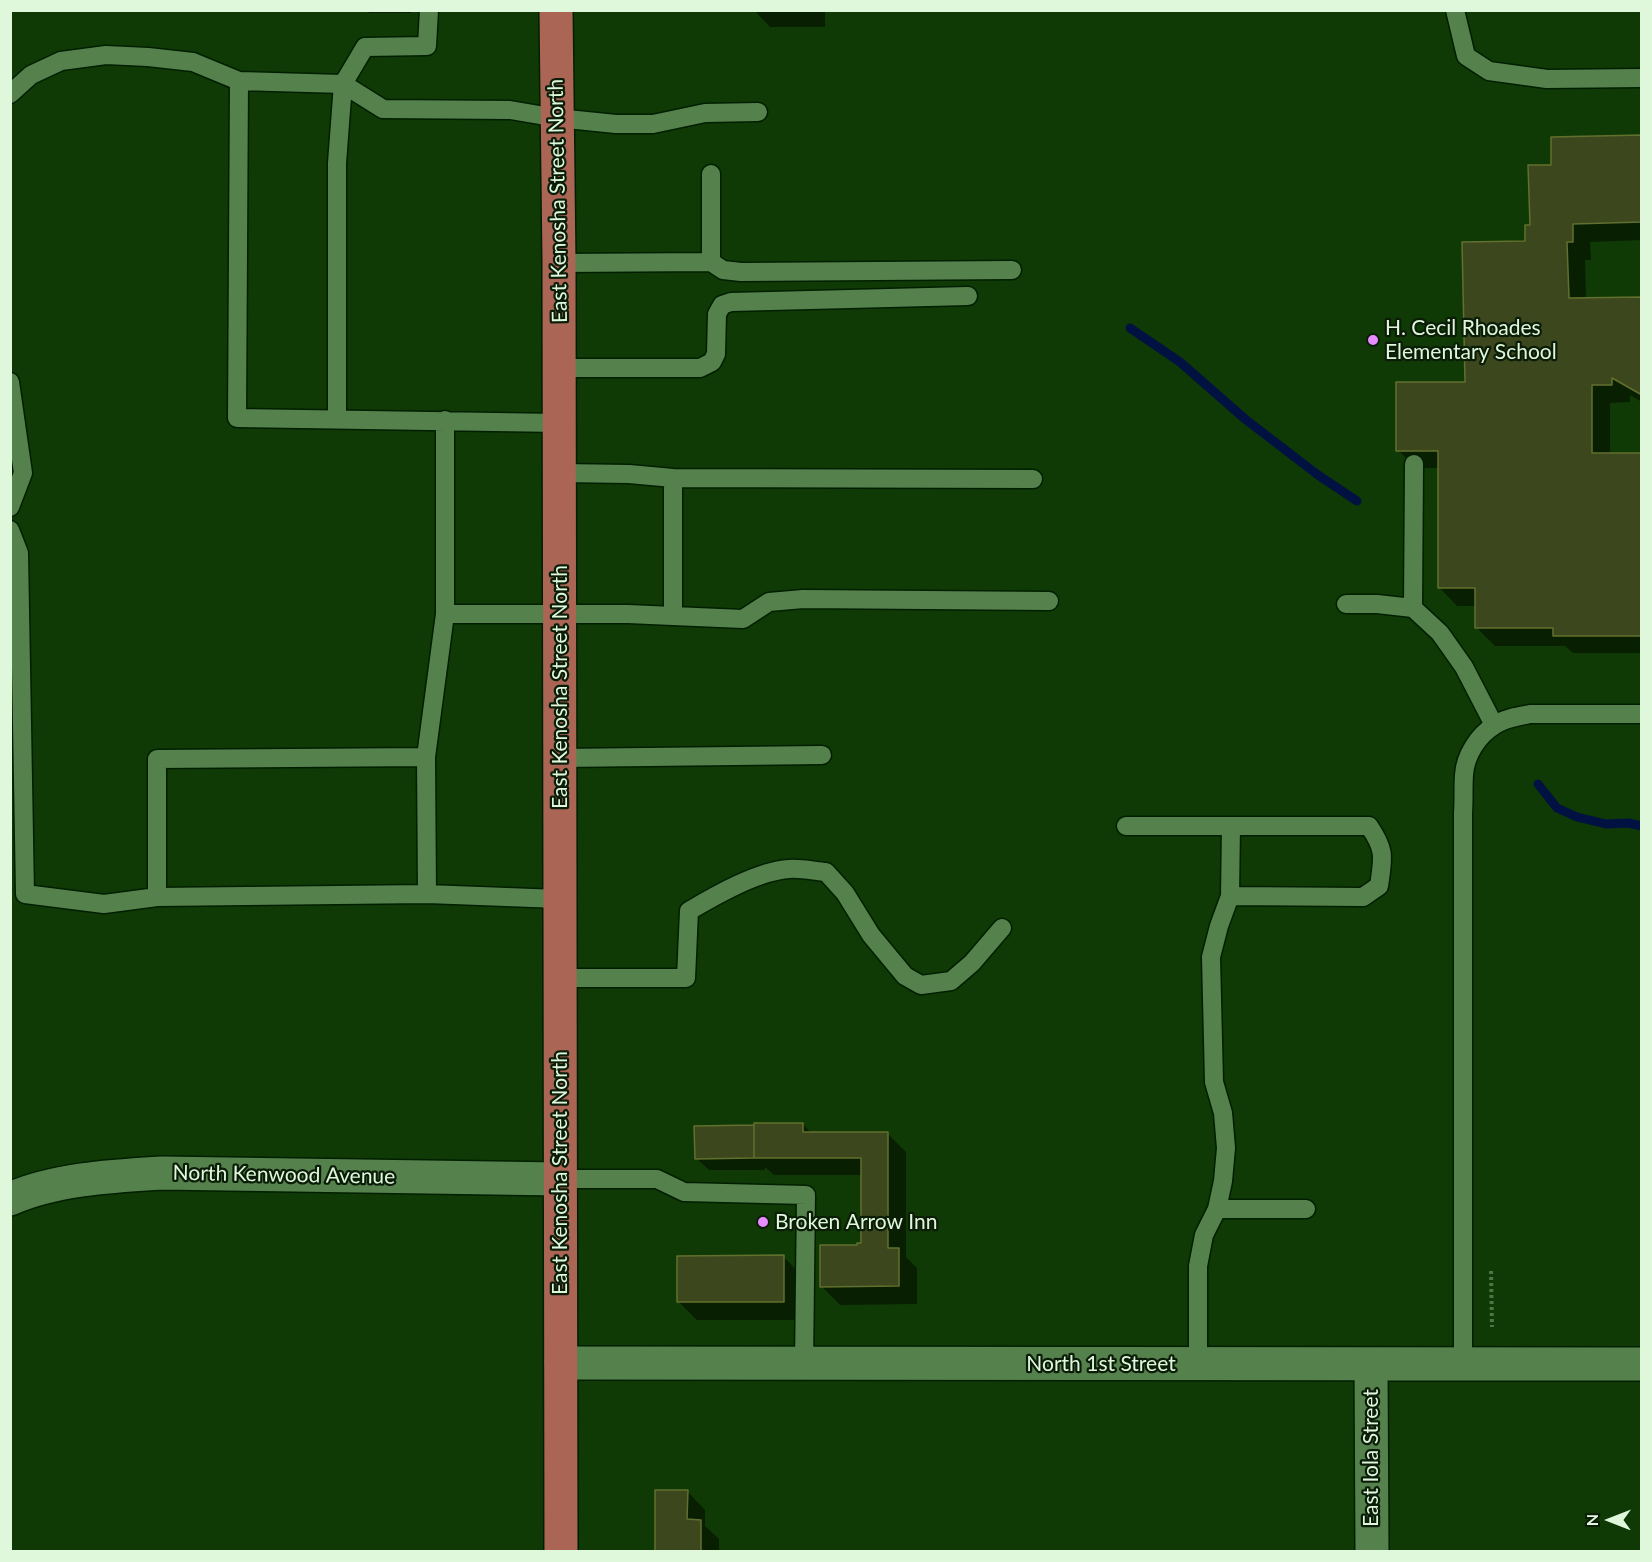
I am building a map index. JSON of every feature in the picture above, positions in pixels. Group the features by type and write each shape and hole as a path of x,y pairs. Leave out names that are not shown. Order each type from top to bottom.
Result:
{"main road":[{"name":"East Kenosha Street North","path":"556,10 560,473 561,1551"}],"street":[{"name":"North Kenwood Avenue","path":"10,1198 40,1189 101,1177 162,1173 560,1179"},
{"name":"North 1st Street","path":"561,1364 1641,1364"},
{"name":"East Iola Street","path":"1371,1364 1372,1551"}],"lane":[{"path":"337,418 337,163 344,84 365,47 427,46 429,10"},
{"path":"1455,10 1467,56 1489,71 1547,79 1641,78"},
{"path":"10,94 31,75 61,61 106,55 194,62 239,81 344,84 383,109 510,110 616,124 653,124 705,113 758,112"},
{"path":"239,81 237,418 559,423"},
{"path":"711,174 711,262"},
{"path":"559,263 711,262 723,270 741,273 1012,270"},
{"path":"559,368 700,368 712,362 716,354 717,314 722,305 731,302 968,296"},
{"path":"10,382 23,472 10,507"},
{"path":"427,894 426,757 445,614 446,420"},
{"path":"1413,608 1414,464"},
{"path":"560,473 630,474 673,478 1033,479"},
{"path":"673,478 673,616"},
{"path":"10,530 19,553 26,894 104,904 157,897 427,894 559,899"},
{"path":"445,614 628,614 743,619 769,602 803,599 1049,601"},
{"path":"1346,604 1377,604 1413,608 1440,633 1464,667 1494,725"},
{"path":"1463,1364 1464,773 1468,756 1477,740 1494,725 1515,717 1530,714 1641,714"},
{"path":"560,758 822,755"},
{"path":"157,897 157,759 426,757"},
{"path":"1126,826 1369,826 1379,841 1383,854 1379,886 1363,897 1230,896"},
{"path":"1198,1364 1198,1266 1204,1235 1216,1209 1223,1181 1226,1148 1223,1113 1214,1082 1211,957 1230,896 1231,826"},
{"path":"559,978 686,978 689,911 723,891 765,875 789,869 826,872 845,893 871,935 905,976 921,985 951,981 972,963 1002,928"},
{"path":"560,1179 657,1179 684,1192 806,1195 804,1364"},
{"path":"1216,1209 1306,1209"}],"path":[{"path":"1491,1263 1492,1327"}],"building":[{"path":"1642,135 1642,222 1573,224 1573,242 1567,242 1569,298 1642,297 1642,395 1612,378 1612,385 1592,385 1592,453 1642,453 1642,636 1553,636 1553,628 1475,628 1475,588 1438,588 1438,451 1396,451 1396,382 1465,382 1462,242 1525,241 1525,225 1530,225 1528,165 1551,165 1551,137"},
{"path":"754,1123 803,1123 803,1132 888,1132 888,1248 899,1248 899,1286 820,1287 820,1245 857,1245 861,1243 861,1158 754,1158"},
{"path":"754,1125 754,1158 695,1159 694,1126"},
{"path":"784,1255 784,1302 677,1302 677,1256"},
{"path":"655,1490 688,1490 687,1519 701,1520 701,1552 655,1552"}],"waterway":[{"path":"1130,328 1180,362 1245,419 1318,475 1357,501"},
{"path":"1538,784 1557,808 1577,817 1606,824 1628,823 1642,826"}],"place":[{"name":"H. Cecil Rhoades Elementary School","path":"1373,340"},
{"name":"Broken Arrow Inn","path":"763,1222"}]}
